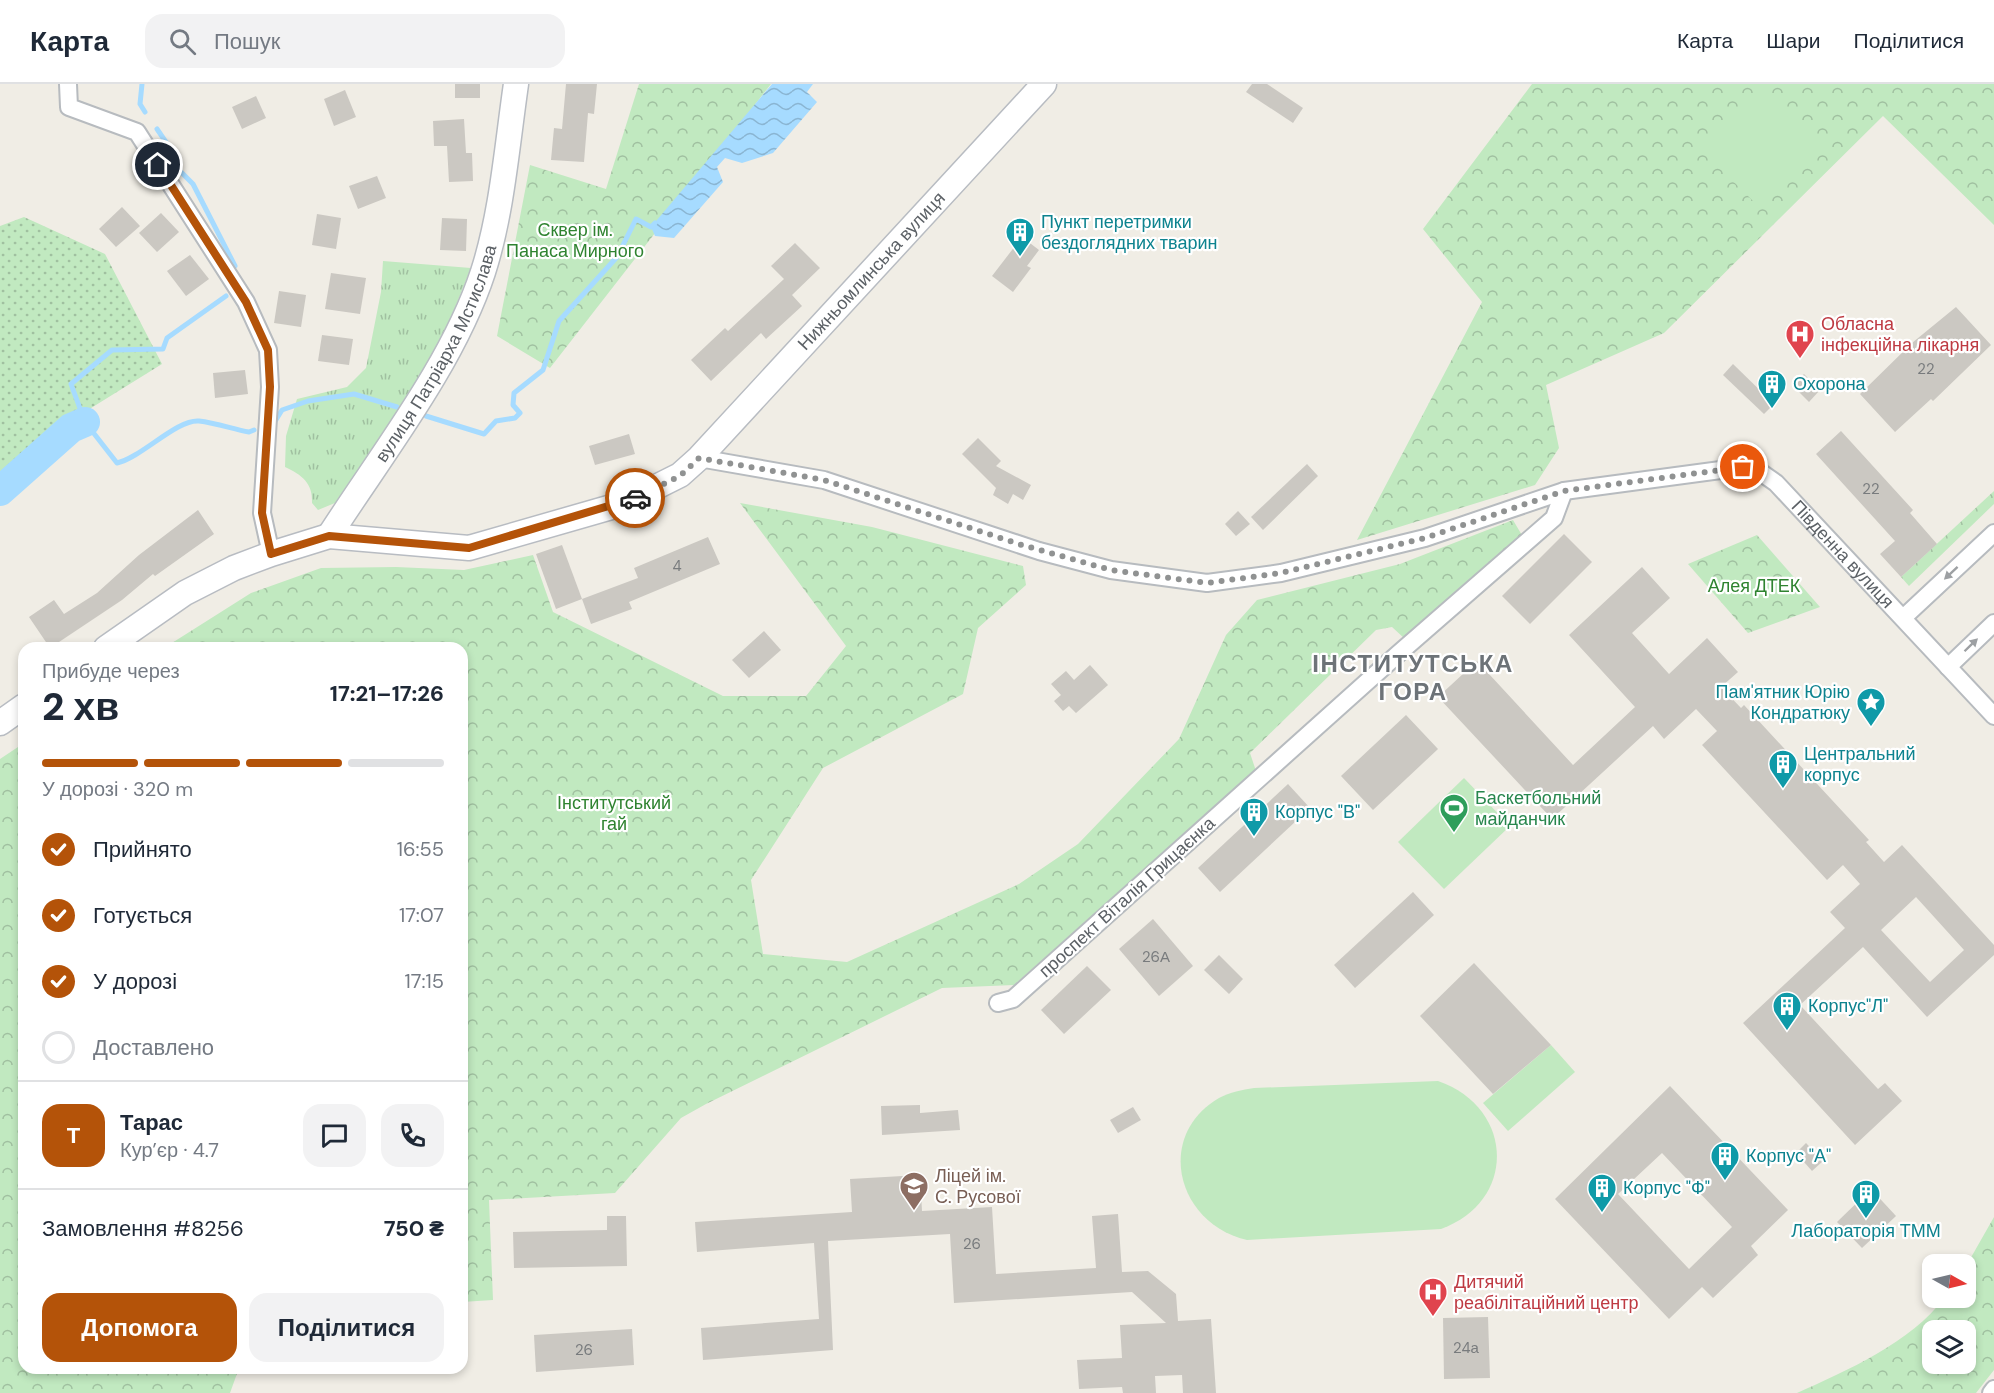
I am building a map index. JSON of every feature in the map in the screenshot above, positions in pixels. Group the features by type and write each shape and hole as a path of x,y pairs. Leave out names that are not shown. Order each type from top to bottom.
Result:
{"main road":[{"name":"вулиця Патріарха Мстислава","path":"329,536 419,399 457,330 483,273 496,215 516,84"},
{"name":"Нижньомлинська вулиця","path":"699,458 1044,84"},
{"path":"115,642 185,593 234,568 271,554 329,536 469,548 622,504 680,476 699,458"},
{"path":"0,723 18,710"}],"street":[{"path":"68,84 69,107 137,132 246,302 268,350 270,387 262,513 271,554"},
{"name":"Південна вулиця","path":"699,458 824,480 1008,541 1111,570 1207,583 1281,573 1425,538 1564,491 1743,467 1756,469 1776,483 1902,618"},
{"name":"проспект Віталія Грицаєнка","path":"998,1003 1013,999 1398,654 1554,518 1564,491"},
{"path":"1994,533 1902,618 1994,716"},
{"path":"1948,667 1994,623"},
{"path":"1991,1393 1994,1389"}],"green space":[{"name":"Сквер ім. Панаса Мирного","path":"639,84 771,84 550,368 497,336 530,165 606,189"},
{"path":"1532,84 1994,84 1994,225 1883,116 1664,333 1546,385 1559,448 1535,485 1357,540 1482,302 1423,229"},
{"path":"1761,87 1822,148 1761,209 1700,148"},
{"path":"24,217 105,254 162,364 75,418 0,485 0,226"},
{"path":"383,261 471,268 448,325 414,390 347,498 318,510 312,503 311,490 305,480 285,467 286,436 297,399 347,387 366,368 381,292"},
{"path":"1994,491 1994,504 1909,586 1901,577"},
{"name":"Інститутський гай","path":"740,503 872,527 1023,566 1026,585 978,628 963,694 823,768 751,880 763,954 847,962 1019,884 1078,844 1179,739 1226,635 1257,600 1400,564 1513,520 1523,537 1405,639 1392,627 1376,630 1250,753 1256,771 1014,985 942,988 706,1104 681,1118 615,1193 489,1200 493,1300 468,1302 468,642 173,642 251,593 321,568 396,567 464,570 533,555 553,612 723,696 806,696 846,646"},
{"name":"Алея ДТЕК","path":"1757,535 1820,607 1748,633 1688,564"},
{"path":"18,747 18,1374 237,1374 230,1393 0,1393 0,759"},
{"name":"Баскетбольний майданчик","path":"1464,778 1510,826 1444,889 1398,842"},
{"path":"1551,1045 1575,1072 1508,1131 1483,1103"},
{"path":"1438,1081 1463,1094 1481,1111 1493,1132 1497,1154 1494,1177 1484,1198 1466,1216 1441,1229 1247,1240 1223,1231 1204,1216 1190,1198 1182,1177 1181,1155 1186,1134 1199,1114 1223,1096 1254,1088"},
{"path":"1994,1217 1994,1370 1976,1393 1797,1393 1877,1354 1922,1321 1922,1374 1976,1374 1976,1320 1924,1320 1936,1308 1976,1308 1976,1254 1973,1254"}],"water":[{"path":"772,84 813,84 807,92 817,102 773,153 742,163 725,158 717,167 723,182 674,238 655,236 651,227"}],"building":[{"path":"455,84 480,84 480,98 455,98"},
{"path":"566,84 597,84 594,114 588,113 584,162 551,160 554,128 562,129"},
{"path":"1252,84 1267,84 1303,108 1293,123 1246,92"},
{"path":"345,90 356,117 334,126 324,99"},
{"path":"256,96 266,118 242,129 232,107"},
{"path":"464,119 466,153 472,153 473,181 449,182 447,146 434,146 433,121"},
{"path":"377,176 386,198 358,209 349,186"},
{"path":"122,207 140,226 116,247 99,229"},
{"path":"161,213 179,232 157,252 139,233"},
{"path":"317,214 341,218 336,249 312,245"},
{"path":"442,218 467,219 466,251 440,250"},
{"name":"Пункт перетримки бездоглядних тварин","path":"1022,237 1039,250 1027,266 1031,268 1013,292 992,276"},
{"path":"795,243 820,268 792,295 802,306 766,339 761,333 711,381 691,360 725,328 728,331 784,279 771,266"},
{"path":"190,255 209,279 186,296 167,271"},
{"path":"331,273 366,278 360,314 325,309"},
{"path":"279,291 306,295 301,327 274,323"},
{"path":"1956,307 1991,345 1933,401 1931,399 1895,432 1860,394 1912,343"},
{"path":"322,335 353,339 349,365 318,361"},
{"path":"1733,364 1774,404 1764,414 1723,375"},
{"path":"245,370 248,394 215,398 213,373"},
{"path":"1804,374 1820,390 1809,402 1792,385"},
{"path":"1841,431 1913,510 1910,513 1937,544 1901,577 1880,554 1895,541 1816,454"},
{"path":"629,434 635,454 595,465 589,446"},
{"path":"978,438 1001,461 996,466 1031,485 1023,500 1013,494 1008,504 993,495 996,488 962,454"},
{"path":"1307,464 1318,476 1263,530 1251,517"},
{"path":"198,510 214,534 155,576 153,574 122,600 59,642 46,642 29,617 54,600 64,614 97,593 139,555"},
{"path":"1238,511 1250,524 1236,536 1225,524"},
{"path":"1564,534 1592,562 1530,624 1502,596"},
{"path":"708,537 720,564 629,602 632,609 591,624 582,599 638,578 634,568"},
{"path":"562,545 582,599 556,609 536,554"},
{"path":"1642,567 1670,598 1632,633 1669,674 1707,638 1738,672 1721,687 1741,708 1744,705 1869,840 1866,842 1884,862 1902,845 1994,945 1994,955 1927,1017 1863,947 1800,1005 1878,1089 1885,1083 1902,1101 1855,1145 1743,1023 1845,928 1830,912 1860,884 1843,865 1827,880 1702,745 1717,731 1696,709 1664,739 1653,726 1552,819 1438,697 1477,661 1573,765 1635,707 1569,635","holes":["1916,897 1964,950 1930,982 1881,930"]},
{"path":"764,631 781,650 749,678 732,660"},
{"path":"1090,665 1108,685 1076,713 1069,706 1063,711 1054,701 1061,695 1051,684 1066,671 1074,680"},
{"path":"1406,715 1438,749 1373,810 1341,776"},
{"name":"Корпус \"В\"","path":"1288,784 1310,808 1220,892 1198,868"},
{"path":"1413,892 1434,915 1355,988 1334,965"},
{"path":"1153,919 1193,966 1159,996 1119,949"},
{"path":"1219,955 1243,979 1229,994 1204,970"},
{"path":"1474,963 1551,1045 1493,1094 1420,1016"},
{"path":"1087,966 1111,990 1064,1034 1041,1010"},
{"path":"1670,1086 1788,1210 1751,1246 1758,1255 1713,1298 1702,1287 1669,1319 1555,1199","holes":["1662,1153 1732,1227 1689,1269 1618,1194"]},
{"path":"920,1105 920,1113 958,1110 960,1130 882,1135 881,1106"},
{"path":"1133,1107 1141,1120 1118,1133 1110,1120"},
{"path":"1806,1143 1823,1161 1812,1171 1796,1153"},
{"path":"920,1175 922,1211 992,1207 996,1274 1096,1268 1092,1216 1118,1214 1122,1272 1148,1271 1176,1294 1178,1321 1211,1319 1216,1393 1183,1393 1182,1375 1155,1376 1156,1393 1123,1393 1122,1387 1079,1389 1077,1360 1122,1358 1120,1325 1166,1323 1132,1292 954,1303 950,1234 828,1241 833,1350 703,1360 701,1328 819,1319 814,1243 697,1252 695,1222 852,1212 850,1179"},
{"name":"Лабораторія ТММ","path":"1871,1189 1896,1216 1862,1248 1837,1222"},
{"path":"607,1216 626,1216 627,1266 514,1268 513,1232 607,1230"},
{"path":"1488,1317 1490,1378 1444,1379 1443,1318"},
{"path":"632,1329 634,1365 536,1372 534,1335"}],"waterway":[{"path":"142,84 140,104 145,112"},
{"path":"157,129 172,151 176,167 193,184 235,266"},
{"path":"426,416 484,434 496,421 515,418 520,413 513,405 514,393 543,370 559,321 617,257 636,219 651,227 655,223"},
{"path":"226,296 167,338 163,349 112,350 71,384 85,422 117,463 137,454 190,422 205,422 249,432 254,430"},
{"path":"274,423 282,410 308,401 354,394 397,407"},
{"path":"0,491 71,428 85,422"}],"way so far":[{"path":"635,498 680,476 699,458 824,480 1022,545 1111,570 1207,583 1281,573 1425,538 1564,491 1743,467"}],"place":[{"name":"Пункт перетримки бездоглядних тварин","path":"1020,258"},
{"name":"Обласна інфекційна лікарня","path":"1800,360"},
{"name":"Охорона","path":"1772,410"},
{"name":"Пам'ятник Юрію Кондратюку","path":"1871,728"},
{"name":"Центральний корпус","path":"1783,790"},
{"name":"Баскетбольний майданчик","path":"1454,834"},
{"name":"Корпус \"В\"","path":"1254,838"},
{"name":"Корпус\"Л\"","path":"1787,1032"},
{"name":"Корпус \"А\"","path":"1725,1182"},
{"name":"Ліцей ім. С. Русової","path":"914,1212"},
{"name":"Корпус \"Ф\"","path":"1602,1214"},
{"name":"Лабораторія ТММ","path":"1866,1220"},
{"name":"Дитячий реабілітаційний центр","path":"1433,1318"}],"district":[{"name":"ІНСТИТУТСЬКА ГОРА","path":"1413,678"}],"route":[{"path":"158,165 246,302 268,350 270,387 262,513 271,554 329,536 469,548 622,504 635,498"}]}
